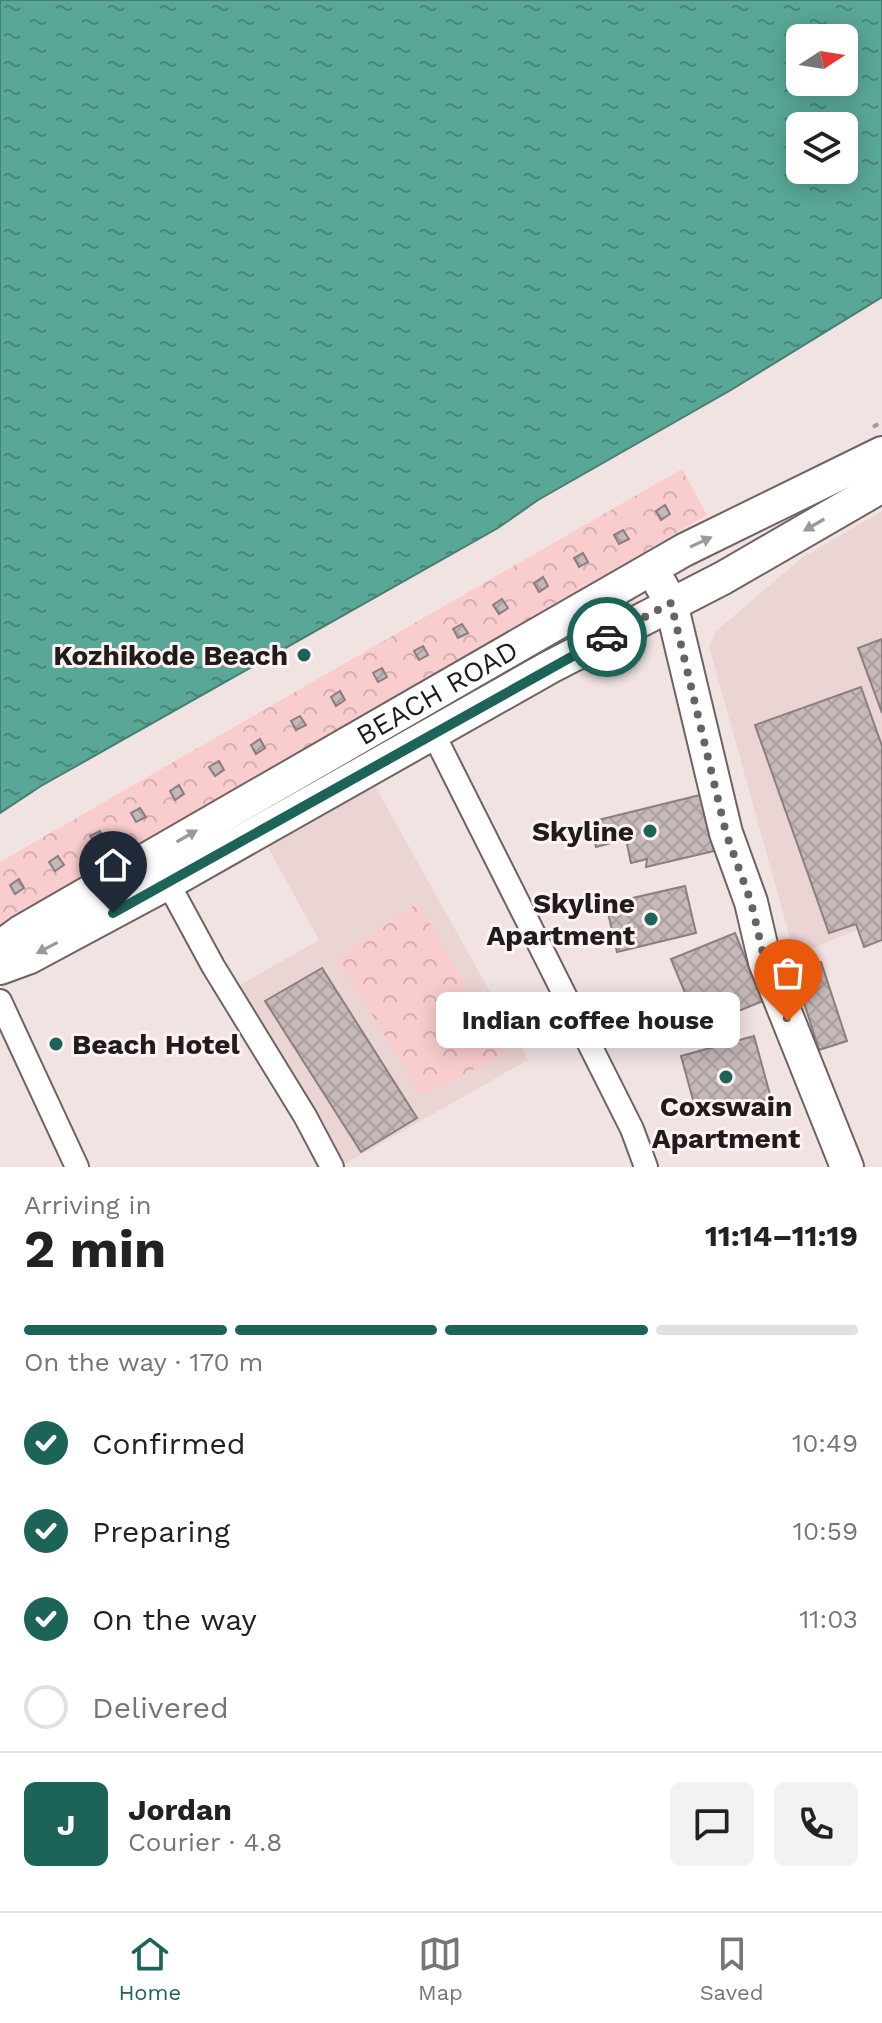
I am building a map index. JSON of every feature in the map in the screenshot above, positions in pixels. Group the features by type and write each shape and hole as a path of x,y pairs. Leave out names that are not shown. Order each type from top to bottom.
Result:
{"main road":[{"name":"BEACH ROAD","path":"0,947 36,923 652,568 882,453"},
{"name":"BEACH ROAD","path":"0,968 30,957 168,883 550,667 723,578 882,486"},
{"path":"652,568 671,603 726,833 751,902 765,962 847,1167"}],"street":[{"path":"433,733 632,1129 646,1167"},
{"path":"168,883 213,966 305,1116 332,1167"},
{"path":"0,1001 77,1167"}],"shaded area":[{"path":"882,511 882,919 795,956 709,646 716,631 803,557"},
{"path":"374,784 528,1060 341,1166 240,985 319,940 266,844"}],"green space":[{"path":"682,469 707,515 0,925 0,862"},
{"path":"418,903 503,1054 422,1096 337,959"}],"water":[{"path":"0,0 882,0 882,297 731,390 538,500 498,528 41,786 0,813"}],"building":[{"path":"665,505 670,514 661,520 656,511"},
{"path":"623,530 629,539 619,544 614,535"},
{"path":"583,553 588,562 579,567 574,558"},
{"path":"543,577 548,586 539,592 534,583"},
{"path":"502,599 508,608 499,614 493,605"},
{"path":"462,624 468,633 458,638 453,629"},
{"path":"882,639 882,713 858,648"},
{"path":"423,646 428,655 419,660 414,651"},
{"path":"382,668 387,677 378,682 373,673"},
{"path":"861,687 882,746 882,940 864,947 856,924 829,933 755,725"},
{"path":"340,691 345,700 336,706 331,697"},
{"path":"300,716 306,725 296,730 291,721"},
{"path":"260,739 265,748 256,754 251,745"},
{"path":"219,761 224,770 215,776 209,767"},
{"path":"179,785 184,794 175,800 170,791"},
{"name":"Skyline","path":"700,795 714,851 646,867 647,859 631,863 626,839 596,847 590,822"},
{"path":"140,808 146,817 136,822 131,813"},
{"path":"100,831 105,840 96,845 90,836"},
{"path":"58,856 64,865 55,871 49,862"},
{"path":"19,879 24,888 15,894 10,885"},
{"name":"Skyline Apartment","path":"685,886 696,933 617,952 606,904"},
{"path":"735,933 763,1001 699,1027 671,959"},
{"path":"821,962 847,1041 819,1050 794,971"},
{"path":"322,968 417,1118 361,1152 265,1001"},
{"name":"Coxswain Apartment","path":"754,1036 771,1098 698,1118 681,1056"}],"way so far":[{"path":"607,637 671,603 726,833 751,902 765,962 788,1021"}],"place":[{"name":"Kozhikode Beach","path":"304,655"},
{"name":"Skyline","path":"650,831"},
{"name":"Skyline Apartment","path":"651,919"},
{"name":"Indian coffee house","path":"788,1021"},
{"name":"Beach Hotel","path":"56,1044"},
{"name":"Coxswain Apartment","path":"726,1077"}],"route":[{"path":"113,913 607,637"}]}
